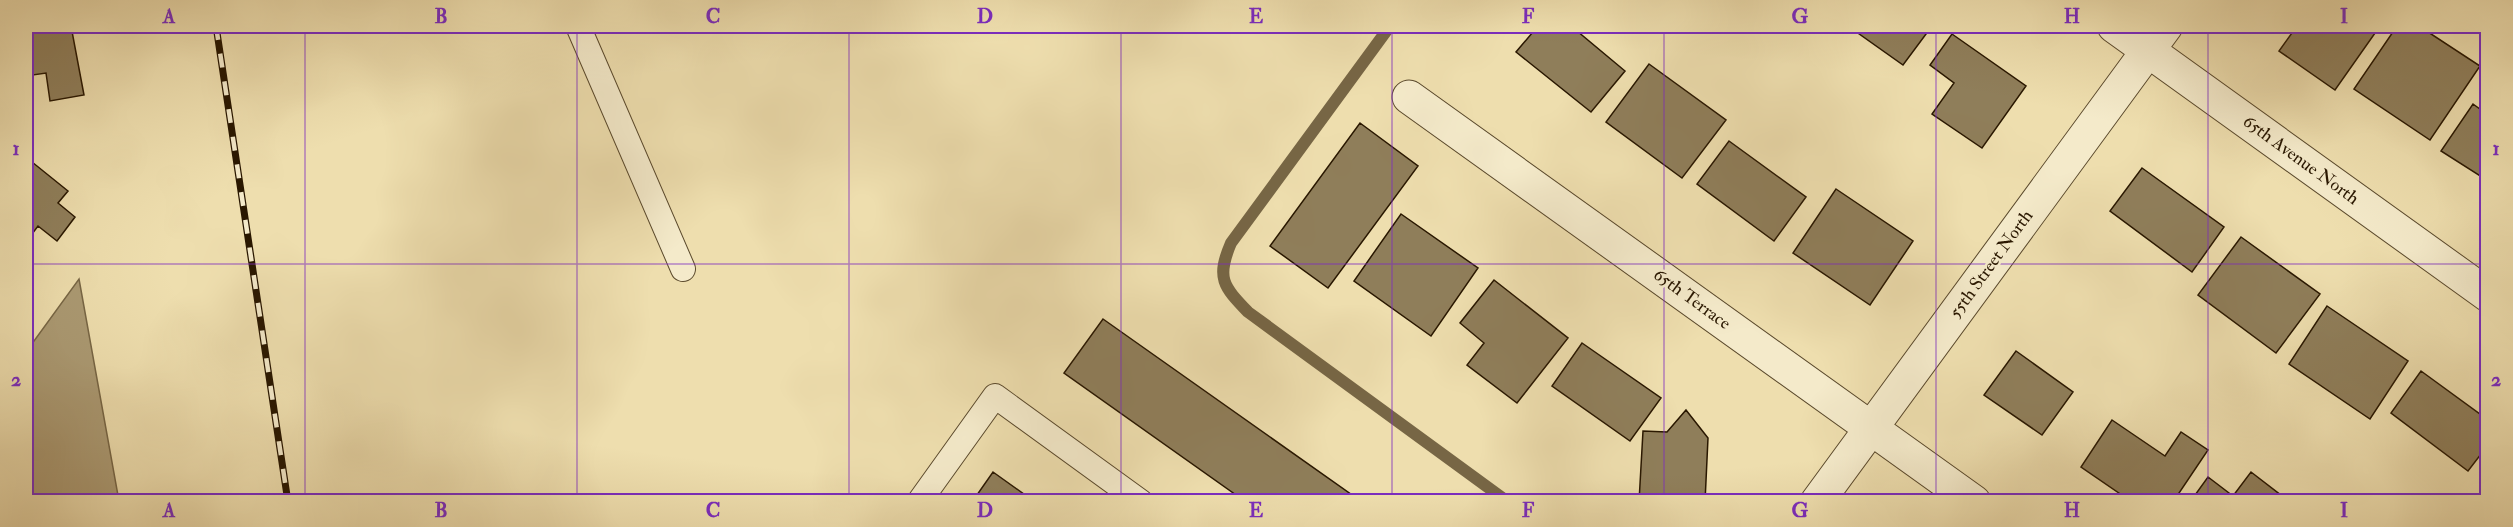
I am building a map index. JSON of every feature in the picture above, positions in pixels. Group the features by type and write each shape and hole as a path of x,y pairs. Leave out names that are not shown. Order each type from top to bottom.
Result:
{"street":[{"name":"65th Avenue North","path":"2114,26 2157,38 2487,295"},
{"name":"55th Street North","path":"1817,501 2157,38"},
{"name":"65th Terrace","path":"1409,97 1974,501"}],"lane":[{"path":"578,26 683,269"},
{"path":"919,501 995,396 1141,501"}],"shaded area":[{"path":"79,279 119,501 26,501 26,352"}],"building":[{"path":"26,26 71,26 84,95 50,101 46,73 26,76"},
{"path":"1538,26 1571,26 1625,71 1591,112 1516,52"},
{"path":"1848,26 1932,26 1903,65"},
{"path":"2297,26 2380,26 2335,90 2279,51"},
{"path":"2397,26 2419,26 2480,66 2430,140 2354,89"},
{"path":"1952,34 2026,86 1982,148 1932,114 1954,83 1930,65"},
{"path":"1649,64 1726,120 1682,178 1606,122"},
{"path":"2473,104 2488,115 2488,181 2441,151"},
{"path":"1360,123 1418,166 1328,288 1270,246"},
{"path":"1729,141 1806,197 1774,241 1697,184"},
{"path":"32,162 68,191 58,203 75,217 57,241 38,226 26,242 26,171"},
{"path":"2142,168 2224,227 2192,272 2110,211"},
{"path":"1836,189 1913,241 1870,305 1793,253"},
{"path":"1401,214 1478,268 1431,336 1354,281"},
{"path":"2241,237 2320,294 2276,353 2198,295"},
{"path":"1494,280 1568,338 1517,403 1467,365 1484,343 1460,323"},
{"path":"2327,306 2408,361 2370,419 2289,364"},
{"path":"1103,319 1362,502 1246,502 1064,373"},
{"path":"1582,343 1661,398 1630,441 1552,386"},
{"path":"2016,351 2073,392 2042,435 1984,395"},
{"path":"2421,371 2488,420 2488,445 2468,471 2391,413"},
{"path":"1686,410 1708,438 1705,502 1639,502 1643,431 1667,432"},
{"path":"2112,420 2165,456 2181,432 2208,450 2173,502 2132,502 2081,467"},
{"path":"993,472 1035,502 972,502"},
{"path":"2251,472 2290,502 2190,502 2208,477 2233,496"}],"waterway":[{"path":"1390,26 1231,243 1224,265 1224,281 1248,312 1508,502"}],"railway":[{"path":"216,26 288,502"}]}
